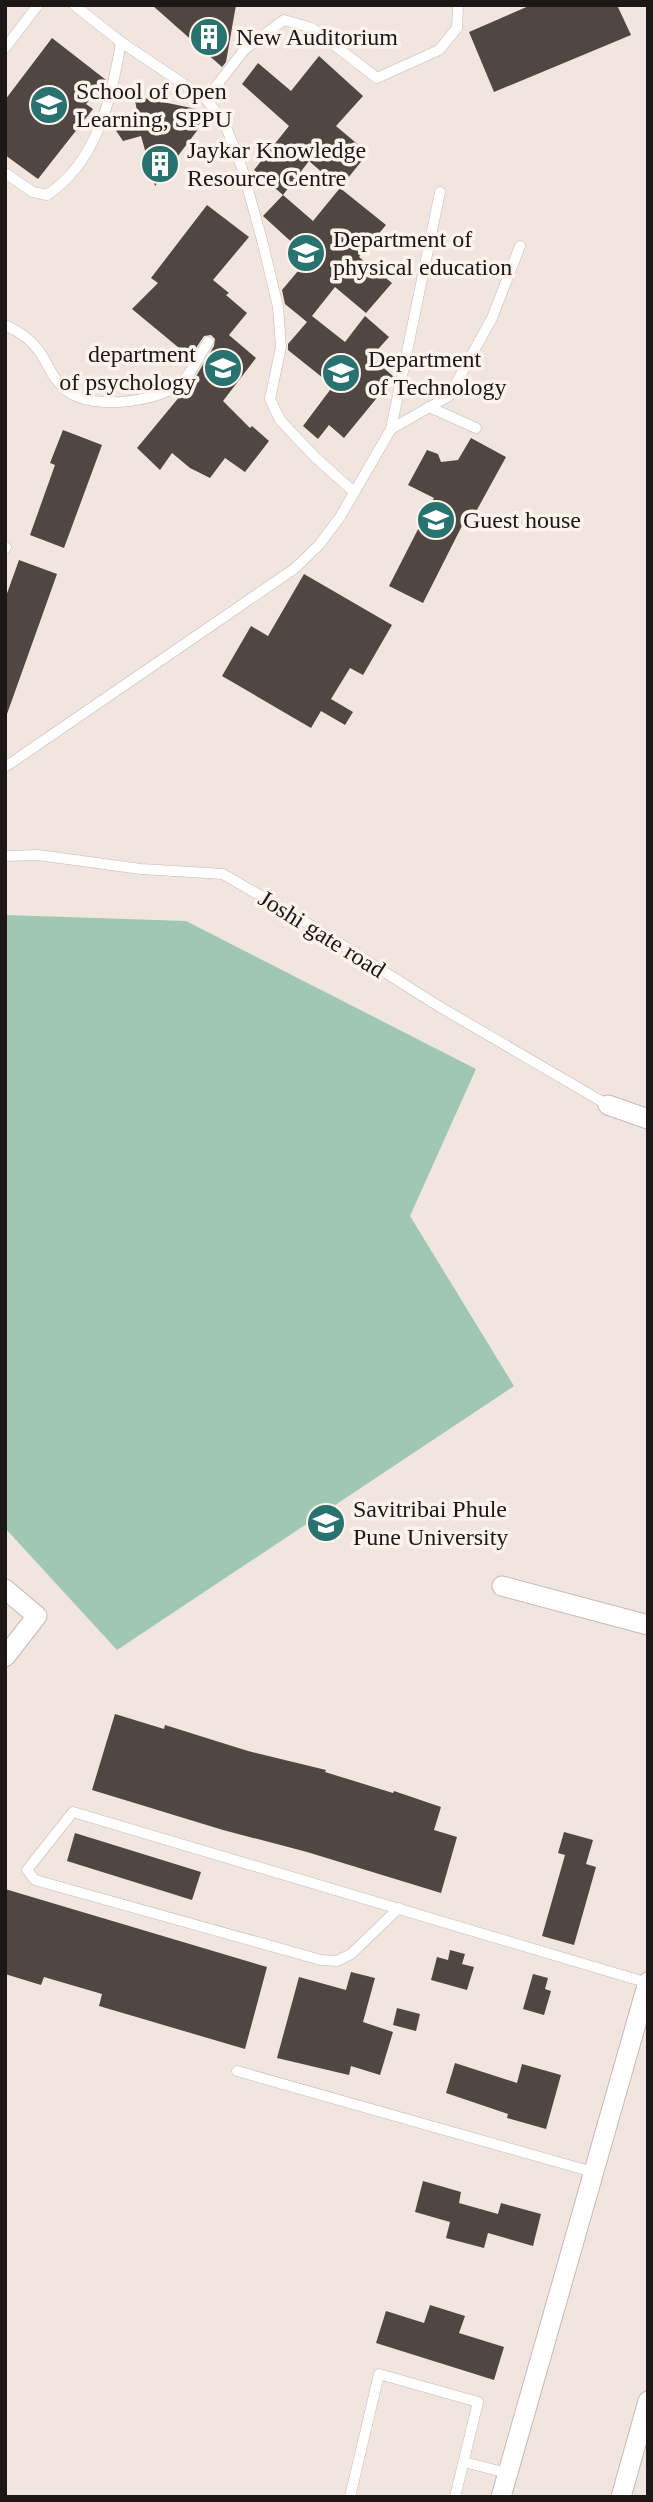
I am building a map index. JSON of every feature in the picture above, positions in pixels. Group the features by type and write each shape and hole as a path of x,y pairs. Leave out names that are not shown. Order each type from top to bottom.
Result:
{"street":[{"path":"608,1105 648,1119"},
{"path":"502,1586 648,1625"},
{"path":"5,1589 37,1616 5,1657"},
{"path":"506,2495 508,2473 648,1982"},
{"path":"621,2497 648,2401"}],"lane":[{"path":"5,48 38,5"},
{"path":"74,5 121,42 206,99 225,124 242,168 278,307 281,347 270,398 280,420 315,457 354,492"},
{"path":"206,99 245,49 284,20 312,28 377,78 439,50 457,28 458,5"},
{"path":"6,175 33,192 47,195 62,185 95,139 116,76 121,42"},
{"path":"5,767 294,569 340,517 391,429 440,192"},
{"path":"391,429 449,396 492,318 520,246"},
{"path":"5,325 21,333 39,350 50,373 68,392 100,403 155,396 181,383 208,342"},
{"path":"429,408 476,428"},
{"name":"Joshi gate road","path":"5,856 38,855 141,869 223,874 307,923 440,1007 608,1105"},
{"path":"399,1908 351,1954 337,1961 321,1960 35,1880 27,1870 73,1812 399,1908 648,1982"},
{"path":"237,2071 593,2172"},
{"path":"351,2497 379,2374 478,2403 455,2497"},
{"path":"464,2462 508,2473"}],"green space":[{"path":"5,915 186,921 476,1069 410,1216 514,1386 117,1650 5,1528"}],"building":[{"name":"New Auditorium","path":"152,5 236,5 226,62 222,67"},
{"path":"531,5 617,5 631,35 494,92 469,32"},
{"path":"52,38 106,80 86,104 93,109 38,179 5,155 5,100"},
{"path":"319,56 363,96 336,126 368,153 340,188 309,161 283,195 254,170 289,126 242,84 258,63 291,91"},
{"name":"Jaykar Knowledge Resource Centre","path":"134,96 206,111 209,115 155,186 141,136 123,141 115,129 120,121 138,115"},
{"path":"340,188 386,225 359,257 392,283 366,313 335,287 312,316 345,342 365,316 389,337 371,357 394,377 344,438 329,425 318,439 303,426 333,386 288,350 288,344 307,322 285,304 282,290 309,258 263,216 283,195 313,221"},
{"path":"207,205 249,237 213,280 247,313 229,335 256,358 223,401 250,428 252,426 269,441 245,472 225,458 210,478 190,468 172,453 160,470 137,448 195,378 214,346 215,339 211,335 204,336 190,357 132,309 158,283 151,278"},
{"path":"63,430 102,445 64,548 30,535 55,465 50,463"},
{"path":"471,438 506,457 473,517 468,514 423,603 389,586 434,498 408,485 427,450 438,454 441,462 458,460"},
{"path":"19,560 57,574 7,714 5,599"},
{"path":"304,574 392,625 363,675 350,668 331,699 353,712 345,725 321,711 311,728 222,676 251,626 268,636"},
{"path":"115,1714 164,1729 165,1725 248,1751 326,1770 325,1772 441,1807 434,1830 457,1837 441,1893 92,1790"},
{"path":"564,1832 593,1840 586,1864 596,1867 574,1945 542,1936 565,1855 558,1853"},
{"path":"75,1833 201,1872 192,1900 67,1861"},
{"path":"5,1889 267,1967 245,2049 99,2006 102,1994 44,1977 41,1985 5,1974"},
{"path":"450,1950 465,1954 462,1964 474,1967 467,1990 431,1980 437,1957 448,1960"},
{"path":"351,1972 375,1978 363,2022 393,2032 380,2075 351,2066 349,2075 277,2058 299,1977 346,1990"},
{"path":"533,1974 548,1978 545,1989 551,1991 544,2015 523,2009"},
{"path":"397,2008 420,2014 416,2031 393,2025"},
{"path":"455,2063 517,2083 522,2064 561,2075 546,2129 507,2118 508,2114 446,2093"},
{"path":"423,2181 461,2192 459,2203 498,2214 501,2203 541,2214 533,2246 488,2233 484,2248 446,2238 450,2222 415,2212"},
{"path":"430,2305 465,2316 459,2333 504,2347 494,2380 376,2343 386,2311 424,2323"}],"place":[{"name":"New Auditorium","path":"209,37"},
{"name":"School of Open Learning, SPPU","path":"49,105"},
{"name":"Jaykar Knowledge Resource Centre","path":"160,164"},
{"name":"Department of physical education","path":"306,253"},
{"name":"department of psychology","path":"223,368"},
{"name":"Department of Technology","path":"341,373"},
{"name":"Guest house","path":"436,520"},
{"name":"Savitribai Phule Pune University","path":"326,1523"}]}
